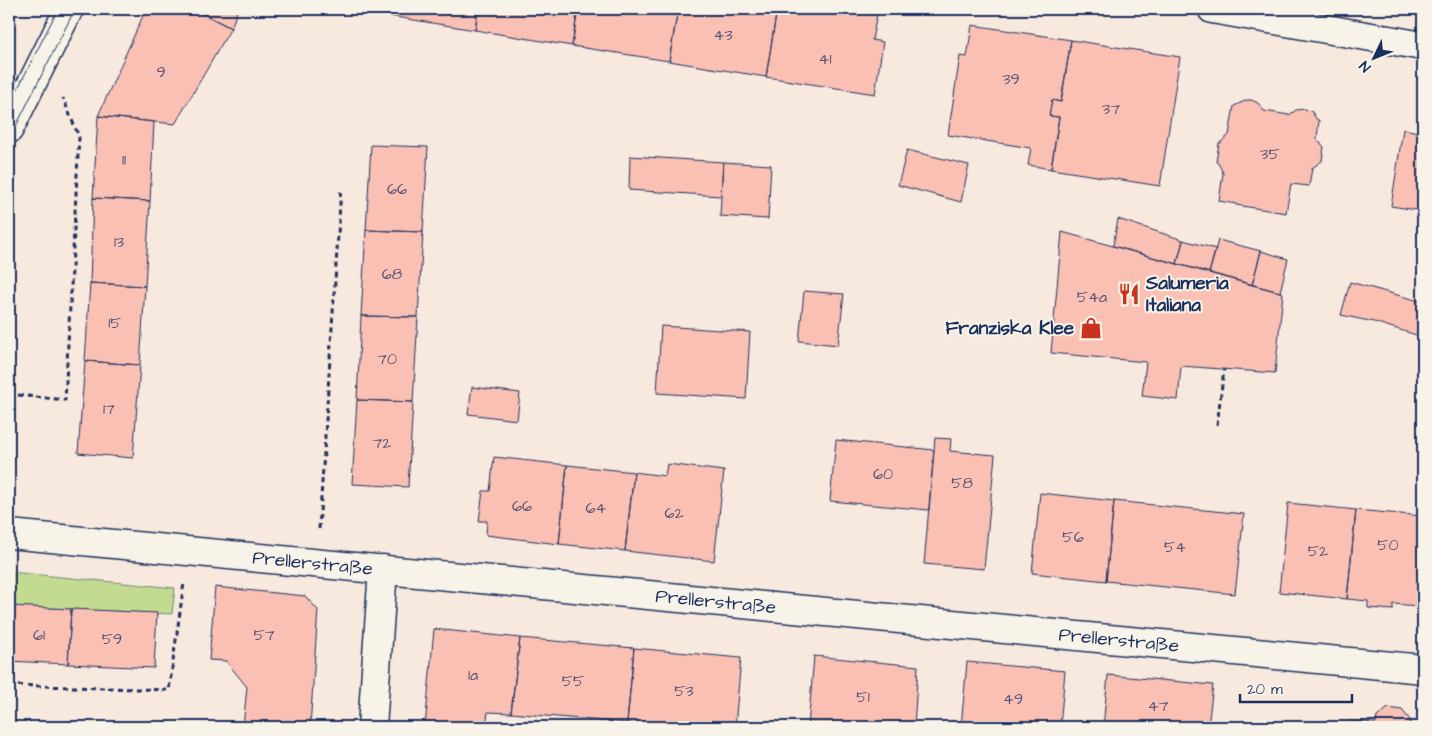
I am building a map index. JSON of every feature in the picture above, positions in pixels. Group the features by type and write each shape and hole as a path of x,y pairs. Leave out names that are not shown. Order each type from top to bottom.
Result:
{"street":[{"path":"9,129 69,9"},
{"path":"1212,9 1265,14 1423,46"},
{"name":"Prellerstraße","path":"9,534 1423,669"},
{"path":"372,727 383,569"}],"path":[{"path":"9,394 65,400 79,137 46,55"},
{"path":"317,562 341,188"},
{"path":"1217,424 1224,369"},
{"path":"9,685 170,690 188,551"}],"green space":[{"path":"9,572 175,588 172,614 9,606"}],"building":[{"path":"146,9 194,9 231,28 175,124 98,116"},
{"path":"194,9 238,9 231,28"},
{"path":"378,9 478,9 475,30 377,14"},
{"path":"478,9 578,9 572,46 475,30"},
{"path":"578,9 678,9 669,61 572,46"},
{"path":"678,9 777,9 766,77 669,61"},
{"path":"777,9 878,9 872,40 883,42 875,94 766,77"},
{"path":"972,25 1071,40 1061,102 1052,100 1049,116 1059,117 1051,169 1028,165 1031,148 948,135 960,56 967,57"},
{"path":"1071,40 1180,57 1160,186 1051,169 1059,117 1049,116 1052,100 1061,102"},
{"path":"1247,100 1258,103 1264,111 1289,115 1296,110 1305,109 1312,112 1317,120 1319,120 1317,139 1324,147 1322,161 1312,168 1309,186 1291,184 1286,213 1219,201 1223,173 1216,162 1219,143 1229,135 1234,106"},
{"path":"98,116 154,122 150,201 93,198"},
{"path":"1403,129 1423,133 1423,211 1391,206"},
{"path":"371,145 428,147 423,232 366,230"},
{"path":"907,150 969,165 961,202 898,185"},
{"path":"630,156 723,162 721,196 629,190"},
{"path":"723,162 771,165 768,219 720,216"},
{"path":"93,198 150,201 145,286 90,283"},
{"path":"1118,219 1183,240 1177,264 1113,246"},
{"path":"366,230 423,232 418,317 361,316"},
{"path":"1062,232 1283,293 1275,373 1181,366 1178,400 1142,396 1146,362 1051,353"},
{"path":"1183,240 1216,249 1209,273 1177,264"},
{"path":"1218,240 1261,251 1252,285 1209,273"},
{"path":"1261,251 1288,259 1280,292 1252,285"},
{"path":"1350,282 1423,302 1423,337 1374,322 1341,315"},
{"path":"90,283 145,286 140,365 85,361"},
{"path":"804,291 844,294 838,345 799,341"},
{"path":"361,316 418,317 413,402 357,400"},
{"path":"661,326 750,332 746,399 657,393"},
{"path":"85,361 140,365 133,458 78,453"},
{"path":"472,387 520,393 517,420 468,414"},
{"path":"357,400 413,402 408,487 352,484"},
{"path":"935,438 951,439 950,451 995,455 984,569 924,564"},
{"path":"836,440 934,450 929,510 830,501"},
{"path":"494,457 567,465 559,544 486,535 487,521 479,521 483,491 490,491"},
{"path":"667,464 724,471 714,561 625,551 634,472 665,476"},
{"path":"567,465 634,472 625,551 559,544"},
{"path":"1040,493 1114,501 1106,581 1032,573"},
{"path":"1114,501 1244,514 1235,594 1106,581"},
{"path":"1288,503 1356,510 1347,599 1279,592"},
{"path":"1356,510 1423,516 1423,573 1419,606 1393,604 1393,610 1368,608 1368,601 1347,599"},
{"path":"215,587 305,596 318,610 310,727 243,727 247,687 226,661 209,660"},
{"path":"9,606 71,609 68,664 9,661"},
{"path":"71,609 157,613 154,668 68,664"},
{"path":"434,629 520,638 511,713 488,712 486,727 425,727"},
{"path":"520,638 634,648 627,723 511,713"},
{"path":"634,648 741,658 735,727 668,727 627,723"},
{"path":"814,656 918,666 914,727 808,727"},
{"path":"967,662 1065,671 1060,727 961,727"},
{"path":"1108,675 1213,685 1208,727 1103,727"},
{"path":"1388,708 1402,710 1410,720 1410,727 1335,727 1341,722 1350,723 1350,721 1376,723 1377,717"}],"tram line":[{"path":"9,106 58,9"},
{"path":"9,140 75,9"}],"place":[{"name":"Salumeria Italiana","path":"1129,294"},
{"name":"Franziska Klee","path":"1091,328"}]}
